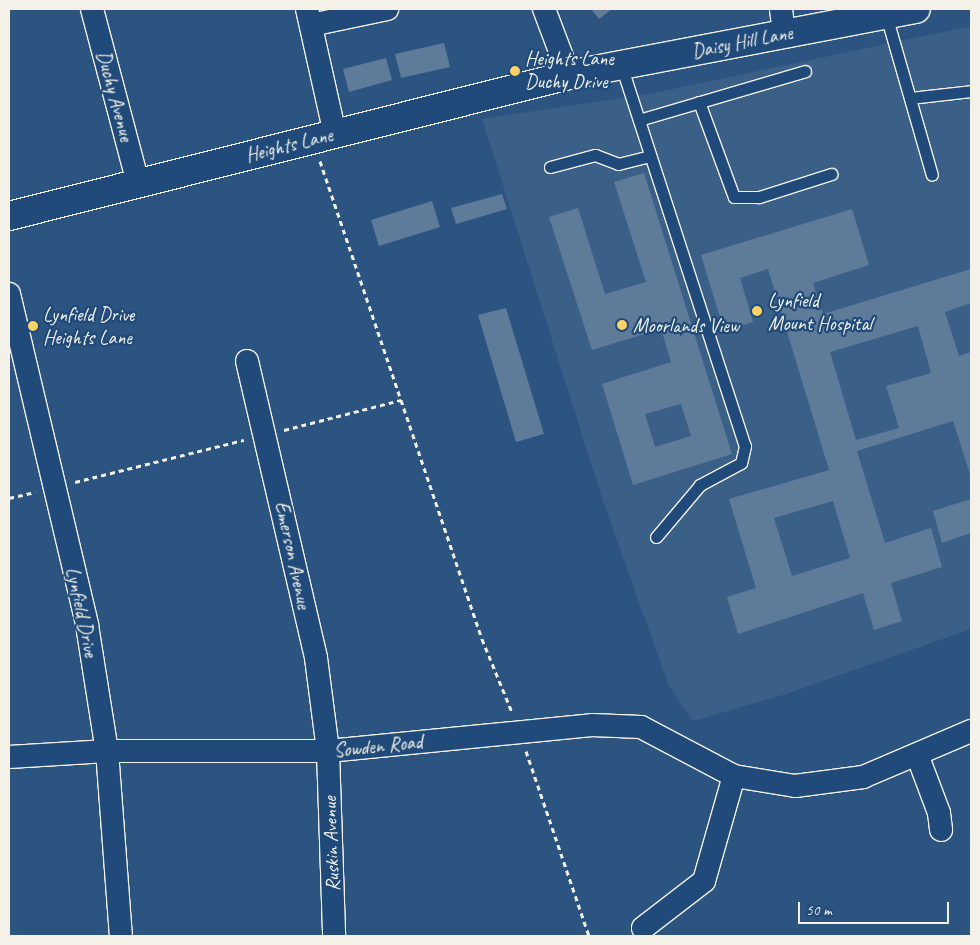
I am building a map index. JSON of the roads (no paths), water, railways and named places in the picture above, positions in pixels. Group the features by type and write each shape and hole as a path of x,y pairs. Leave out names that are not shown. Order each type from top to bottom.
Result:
{"street":[{"name":"Duchy Avenue","path":"92,9 138,183"},
{"path":"324,136 309,17 386,9"},
{"path":"544,9 568,75"},
{"name":"Daisy Hill Lane","path":"568,75 621,65 783,21 886,15 916,9"},
{"name":"Heights Lane","path":"9,216 568,75"},
{"name":"Lynfield Drive","path":"9,294 52,487 87,626 107,751 121,936"},
{"name":"Emerson Avenue","path":"247,360 267,435 316,658 328,751"},
{"name":"Sowden Road","path":"9,757 107,751 328,751 592,725 640,727 734,776 795,786 863,777 918,757 971,731"},
{"name":"Ruskin Avenue","path":"328,751 334,936"},
{"path":"918,757 940,813 941,830"},
{"path":"644,928 704,881 734,776"}],"lane":[{"path":"886,15 932,175"},
{"path":"621,65 745,446 742,463 700,485 656,537"},
{"path":"638,120 805,71"},
{"path":"910,98 971,91"},
{"path":"699,102 734,197 759,197 831,174"},
{"path":"550,167 594,155 618,164 650,156"}],"place":[{"name":"Heights Lane Duchy Drive","path":"515,71"},
{"name":"Lynfield Mount Hospital","path":"757,311"},
{"name":"Moorlands View","path":"622,325"},
{"name":"Lynfield Drive Heights Lane","path":"33,326"}]}
